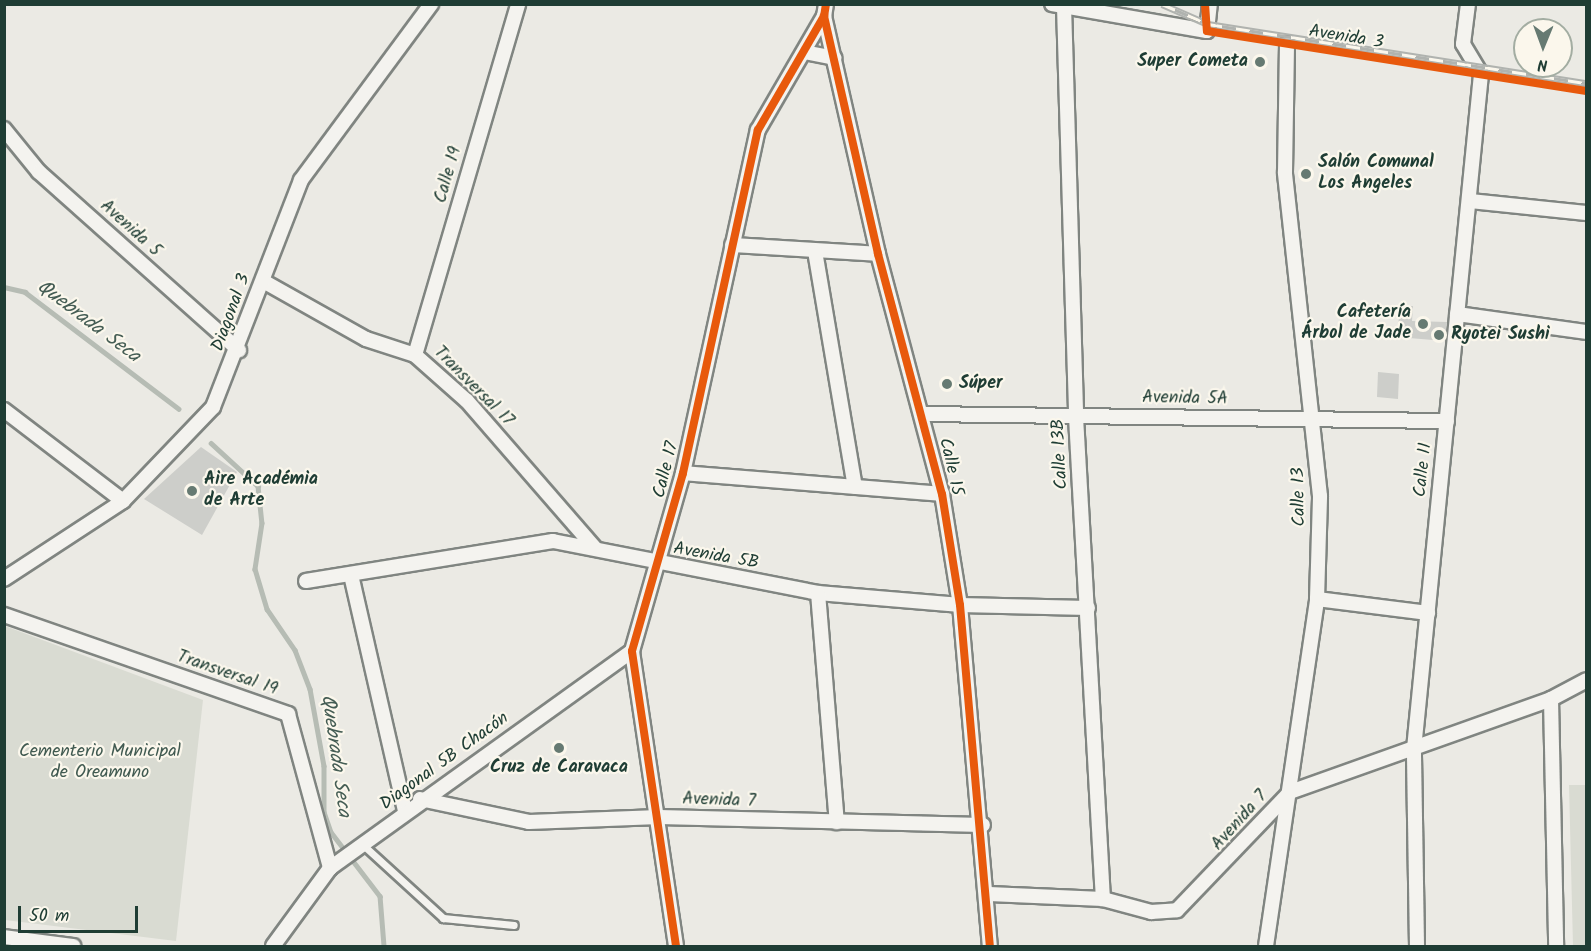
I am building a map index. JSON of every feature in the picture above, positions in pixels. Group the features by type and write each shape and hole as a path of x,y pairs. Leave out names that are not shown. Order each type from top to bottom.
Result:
{"street":[{"name":"Diagonal 3","path":"4,579 123,501 174,453 213,406 239,350 301,180 431,4"},
{"name":"Calle 19","path":"415,355 519,4"},
{"path":"1058,5 1207,31 1210,4"},
{"name":"Calle 11","path":"1417,946 1414,749 1481,74 1463,44 1468,4"},
{"name":"Calle 13B","path":"1058,5 1076,417 1103,899"},
{"name":"Calle 17","path":"676,946 659,817 632,651 683,472 758,130 804,52 825,10"},
{"name":"Calle 15","path":"825,10 878,254 923,414 942,494 960,605 983,825 989,894 990,946"},
{"name":"Calle 13","path":"1266,946 1317,599 1320,496 1314,419 1286,172 1287,44"},
{"path":"804,52 834,58"},
{"name":"Avenida 5","path":"4,129 39,172 239,350"},
{"path":"1470,201 1587,213"},
{"path":"732,245 878,254"},
{"path":"815,251 855,487"},
{"name":"Transversal 17","path":"263,281 366,339 415,355 467,401 594,547"},
{"path":"1457,314 1587,332"},
{"path":"4,410 123,501"},
{"name":"Avenida 5A","path":"923,414 1447,422"},
{"path":"683,472 942,494"},
{"name":"Avenida 5B","path":"306,581 553,541 594,547 658,564 818,593 960,605 1088,608"},
{"path":"351,575 405,811"},
{"path":"818,593 837,822"},
{"path":"1317,599 1428,613"},
{"name":"Transversal 19","path":"4,615 288,714 330,868"},
{"name":"Diagonal 5B Chacón","path":"273,946 330,868 420,799 632,651"},
{"name":"Avenida 7","path":"989,894 1103,899 1150,912 1177,910 1290,792 1551,699 1587,680"},
{"path":"1551,699 1556,946"},
{"name":"Avenida 7","path":"420,799 529,822 659,817 983,825"},
{"path":"4,937 58,946 73,946"}],"lane":[{"path":"362,844 443,918 514,925"}],"green space":[{"name":"Cementerio Municipal de Oreamuno","path":"5,626 203,700 176,941 5,920"},
{"path":"1569,785 1586,785 1586,946 1573,946"}],"building":[{"name":"Cafetería Árbol de Jade","path":"1400,306 1413,306 1412,321 1447,322 1445,341 1397,337"},
{"path":"1378,372 1399,374 1398,399 1377,397"},
{"name":"Aire Académia de Arte","path":"201,447 237,472 202,535 144,499"}],"waterway":[{"name":"Quebrada Seca","path":"4,287 25,292 179,409"},
{"name":"Quebrada Seca","path":"211,443 258,486 262,523 255,569 267,609 295,650 310,689 324,766 324,812 331,832 380,896 384,946"}],"railway":[{"path":"1162,4 1208,24 1586,83"}],"cycle path":[{"path":"826,4 824,16 878,254 942,494 960,605 990,946"},
{"name":"Avenida 3","path":"1205,4 1207,31 1586,91"},
{"path":"676,946 632,651 683,473 758,130 824,16"}],"place":[{"name":"Super Cometa","path":"1260,62"},
{"name":"Salón Comunal Los Angeles","path":"1306,174"},
{"name":"Cafetería Árbol de Jade","path":"1423,324"},
{"name":"Ryotei Sushi","path":"1439,335"},
{"name":"Súper","path":"947,384"},
{"name":"Aire Académia de Arte","path":"192,491"},
{"name":"Cruz de Caravaca","path":"559,748"}]}
